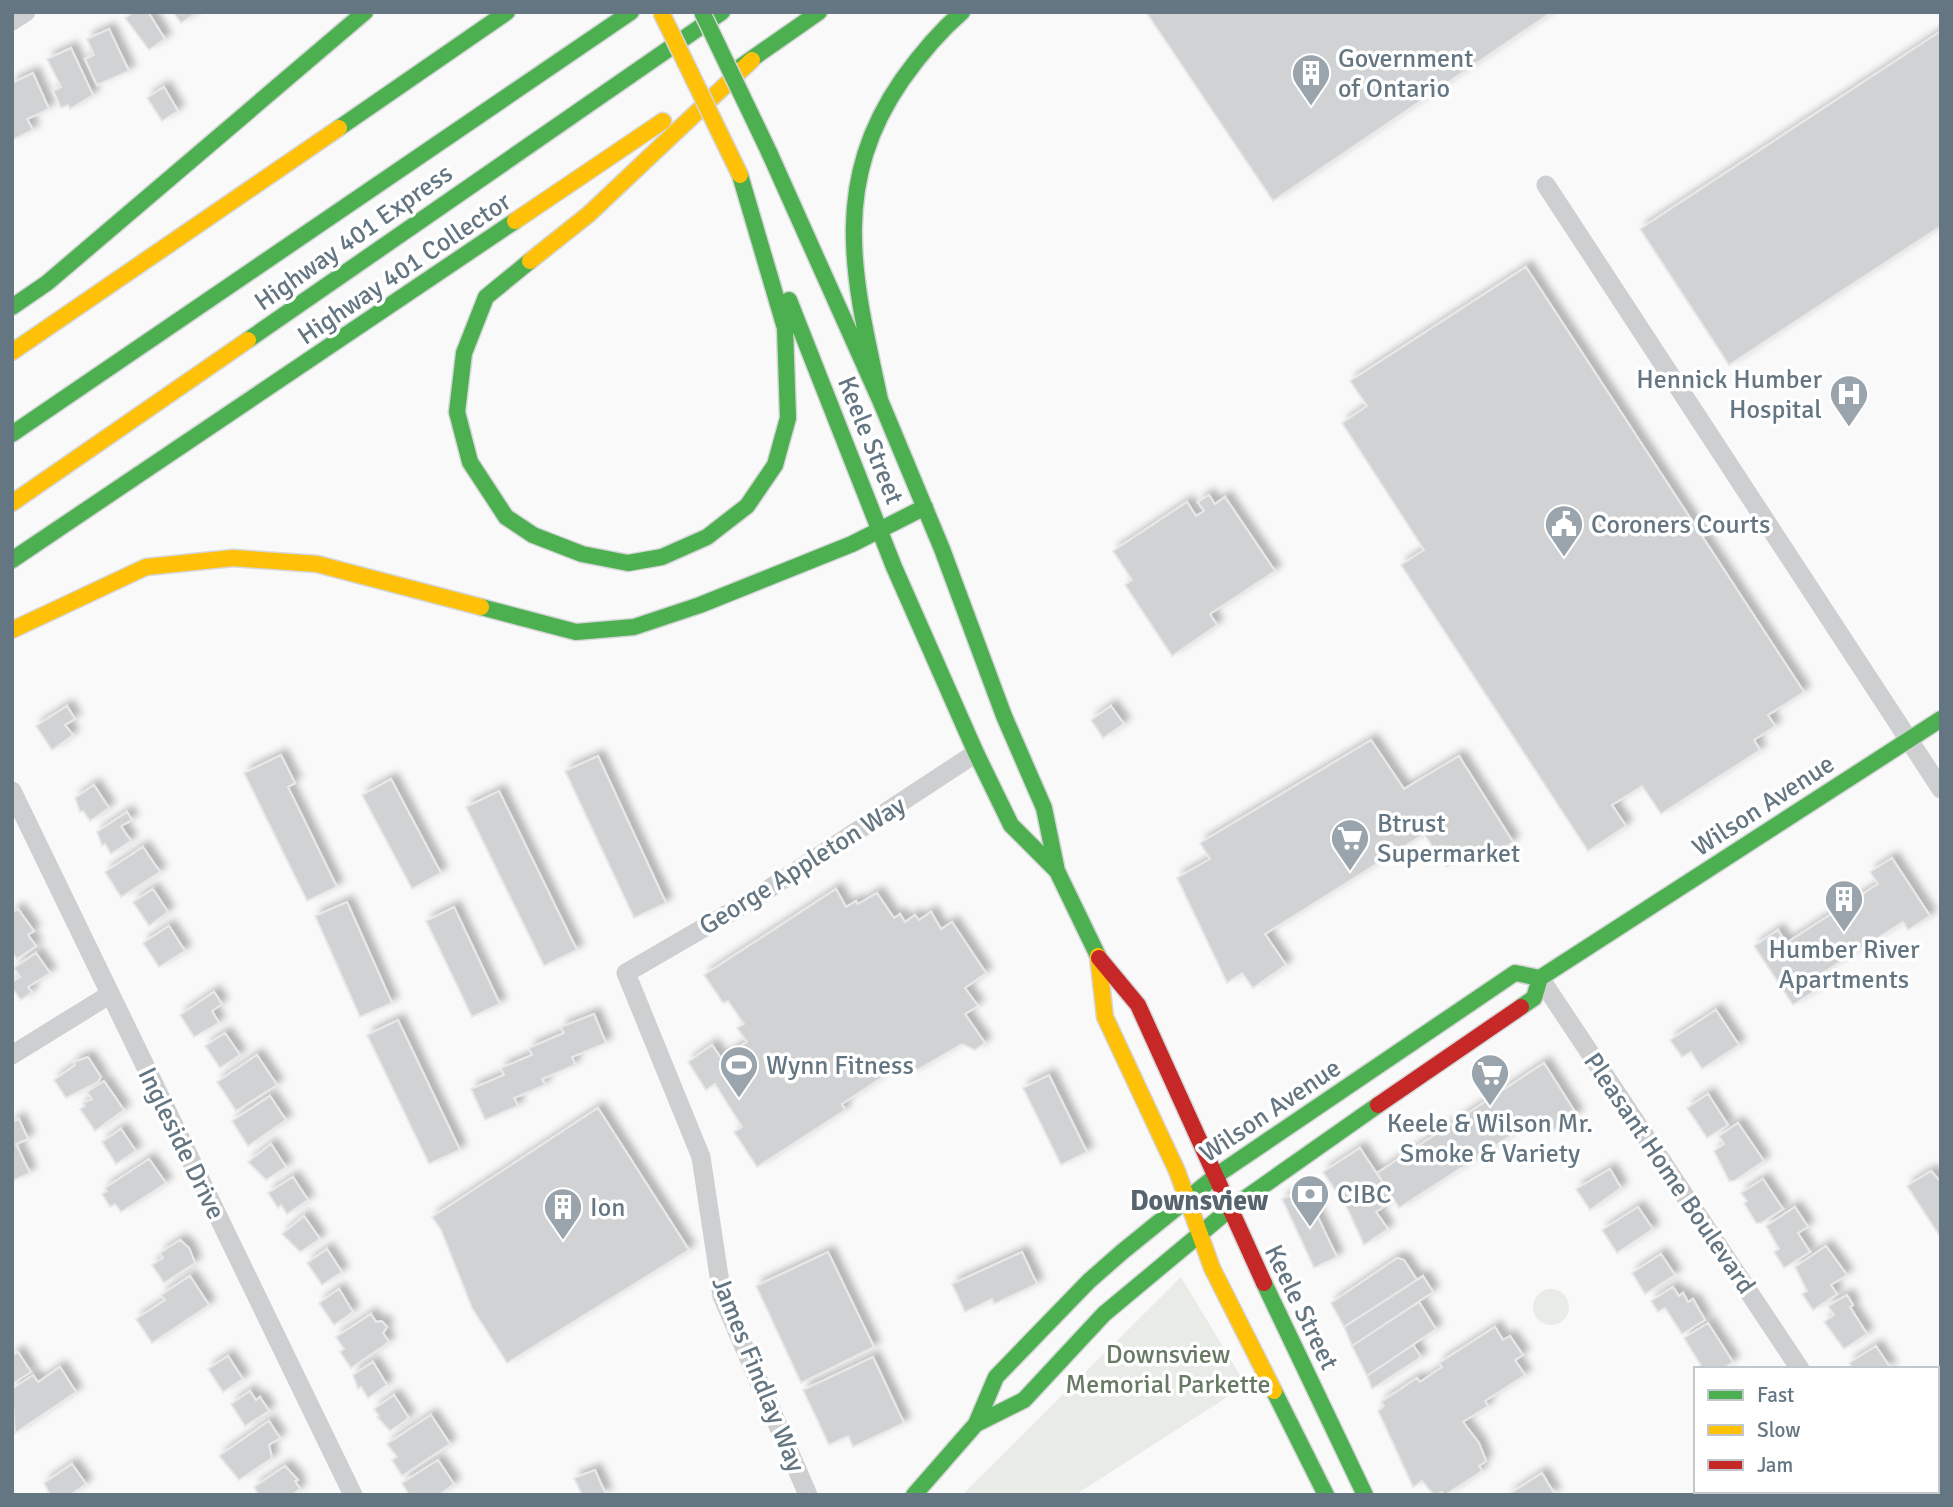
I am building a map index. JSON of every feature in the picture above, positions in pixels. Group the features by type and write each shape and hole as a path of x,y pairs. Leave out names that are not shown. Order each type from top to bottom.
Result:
{"main road":[{"path":"12,307 47,283 365,12"},
{"path":"342,125 481,12"},
{"path":"12,352 507,12"},
{"name":"Highway 401 Express","path":"12,434 631,12"},
{"name":"Keele Street","path":"661,12 740,175 879,528 976,754 1010,825 1057,872"},
{"name":"Keele Street","path":"702,12 769,152 925,507 1004,716 1044,808 1057,872 1098,956 1138,1005 1361,1492"},
{"name":"Highway 401 Express","path":"12,503 722,12"},
{"name":"Highway 401 Collector","path":"12,560 536,209 819,12"},
{"path":"880,400 851,251 852,203 862,156 888,95 946,25 962,12"},
{"path":"740,175 785,328 788,418 775,465 747,506 707,537 662,557 628,563 582,554 533,535 506,516 470,462 457,412 464,353 485,296 589,214 752,60"},
{"path":"12,630 146,567 233,558 317,564 576,632 634,627 723,596 852,544 925,507"},
{"name":"Wilson Avenue","path":"976,1424 1024,1400 1104,1314 1230,1209 1303,1160 1413,1079 1534,998 1540,978 1941,719"},
{"name":"Keele Street","path":"1098,956 1105,1017 1186,1197 1212,1268 1326,1495"},
{"name":"Wilson Avenue","path":"914,1495 976,1424 996,1377 1089,1281 1186,1197 1515,973 1540,978"}],"street":[{"path":"12,21 26,12"},
{"path":"1546,185 1941,789"},
{"name":"George Appleton Way","path":"626,973 755,898 976,754"},
{"name":"Ingleside Drive","path":"12,790 353,1495"},
{"name":"James Findlay Way","path":"626,973 701,1157 722,1296 808,1495"},
{"name":"Pleasant Home Boulevard","path":"1540,978 1799,1367"},
{"path":"12,1055 109,995"}],"green space":[{"name":"Downsview Memorial Parkette","path":"1181,1277 1246,1385 1075,1495 962,1495"},
{"path":"1551,1289 1564,1294 1569,1307 1564,1320 1551,1325 1538,1320 1533,1307 1538,1294"}],"building":[{"path":"134,12 148,12 165,39 149,50 125,18"},
{"path":"173,12 198,12 181,23"},
{"name":"Government of Ontario","path":"1146,12 1552,12 1273,201"},
{"path":"109,29 129,71 97,85 85,59 94,55 87,39"},
{"path":"1941,31 1941,226 1729,365 1640,229"},
{"path":"71,48 93,95 70,109 68,105 61,108 53,91 61,87 47,59"},
{"path":"33,73 49,109 27,119 33,130 12,140 12,83"},
{"path":"164,87 178,111 162,121 147,98"},
{"name":"Coroners Courts","path":"1526,267 1804,692 1768,715 1775,726 1754,740 1760,750 1661,814 1642,786 1612,805 1626,826 1588,851 1401,565 1424,550 1342,423 1367,406 1350,381"},
{"path":"1209,495 1215,504 1225,497 1275,571 1210,614 1217,625 1172,656 1125,585 1132,580 1113,551 1187,502 1196,516 1204,511 1198,502"},
{"path":"67,706 75,719 65,725 73,735 52,750 36,726"},
{"path":"1111,706 1124,724 1103,738 1091,720"},
{"path":"1371,740 1404,789 1459,756 1513,842 1488,858 1479,846 1446,867 1424,834 1265,934 1286,965 1253,988 1242,973 1227,983 1177,878 1210,859 1200,843"},
{"path":"281,755 295,783 288,787 337,887 307,901 244,773"},
{"path":"598,756 666,903 634,918 565,771"},
{"path":"391,779 441,873 412,889 362,795"},
{"path":"94,785 109,808 90,821 83,811 80,812 75,798"},
{"path":"499,791 577,950 544,966 466,807"},
{"path":"127,812 132,820 121,826 131,841 111,854 105,844 102,846 97,832"},
{"path":"143,847 160,872 121,897 105,872"},
{"name":"Humber River Apartments","path":"1892,858 1930,916 1908,930 1903,922 1812,980 1818,989 1793,1005 1754,946 1778,930 1786,943 1878,884 1870,872"},
{"path":"153,889 168,912 149,926 133,902"},
{"path":"836,889 846,907 856,901 858,904 877,893 894,918 900,914 905,922 915,915 919,920 931,912 941,929 952,922 986,973 965,988 978,1006 965,1014 985,1043 975,1050 962,1044 910,1074 899,1066 842,1104 845,1110 757,1167 734,1132 742,1127 715,1084 706,1090 688,1062 712,1045 721,1058 747,1042 737,1028 744,1024 728,1001 723,1003 704,975"},
{"path":"347,902 392,1003 360,1017 315,916"},
{"path":"454,907 500,1004 472,1017 426,921"},
{"path":"18,909 34,931 28,935 36,946 17,959 12,952 12,913"},
{"path":"169,926 185,951 159,967 143,943"},
{"path":"36,953 50,973 28,987 32,992 21,1000 12,988 12,982 20,977 14,968"},
{"path":"214,992 222,1004 212,1011 219,1023 194,1037 180,1015"},
{"path":"1716,1010 1739,1045 1702,1069 1691,1052 1682,1057 1670,1040"},
{"path":"594,1014 606,1043 572,1057 575,1065 542,1079 545,1085 514,1098 518,1106 485,1120 471,1089 504,1075 501,1068 532,1055 529,1048 564,1033 561,1027"},
{"path":"398,1020 460,1150 429,1164 367,1035"},
{"path":"225,1033 240,1055 220,1068 205,1046"},
{"path":"257,1055 277,1085 236,1111 217,1082"},
{"path":"88,1057 101,1077 98,1082 66,1098 54,1080 75,1065 74,1062"},
{"path":"1544,1063 1577,1115 1548,1134 1538,1118 1399,1208 1377,1173"},
{"path":"1049,1075 1087,1152 1061,1165 1023,1088"},
{"path":"104,1081 124,1110 95,1131 80,1109 85,1106 83,1103 92,1099 87,1092"},
{"path":"1708,1094 1728,1125 1707,1138 1687,1108"},
{"path":"270,1096 286,1120 248,1146 232,1121"},
{"name":"Ion","path":"598,1108 689,1250 507,1363 472,1308 441,1230 432,1217"},
{"path":"19,1119 28,1139 16,1144 30,1173 12,1181 12,1122"},
{"path":"1738,1123 1764,1161 1734,1181 1729,1181 1714,1151 1724,1144 1719,1136"},
{"path":"121,1129 136,1151 116,1164 102,1142"},
{"path":"271,1144 286,1167 266,1180 248,1162"},
{"path":"1360,1148 1394,1200 1376,1212 1388,1229 1364,1245 1348,1210 1323,1172"},
{"path":"149,1159 166,1183 121,1212 115,1204 110,1207 102,1194 107,1191 105,1188"},
{"path":"1610,1169 1621,1188 1590,1210 1576,1189"},
{"path":"1931,1171 1941,1182 1941,1238 1907,1186"},
{"path":"293,1177 308,1200 287,1214 281,1205 278,1208 268,1193"},
{"path":"1763,1179 1783,1209 1761,1223 1756,1223 1741,1193"},
{"name":"CIBC","path":"1303,1186 1337,1257 1314,1268 1282,1199 1303,1190"},
{"path":"1638,1207 1653,1229 1617,1253 1602,1230"},
{"path":"1795,1207 1808,1227 1798,1233 1810,1252 1784,1268 1774,1252 1779,1249 1766,1226"},
{"path":"304,1216 320,1239 300,1252 282,1234"},
{"path":"180,1240 189,1248 195,1263 164,1283 152,1265 163,1258 160,1253"},
{"path":"1826,1246 1847,1275 1831,1285 1837,1294 1813,1310 1802,1294 1807,1291 1795,1267"},
{"path":"327,1249 342,1272 322,1285 307,1263"},
{"path":"828,1252 874,1347 801,1383 756,1286"},
{"path":"1022,1252 1037,1284 994,1304 992,1299 965,1312 952,1284"},
{"path":"1661,1254 1675,1275 1645,1294 1632,1273"},
{"path":"1397,1258 1404,1260 1417,1280 1344,1327 1331,1303"},
{"path":"190,1276 209,1305 152,1343 136,1319 165,1300 161,1295"},
{"path":"1423,1276 1433,1292 1352,1346 1344,1327"},
{"path":"1673,1287 1679,1296 1683,1293 1688,1302 1693,1299 1705,1320 1682,1334 1665,1308 1658,1312 1651,1301"},
{"path":"339,1289 353,1312 334,1325 319,1303"},
{"path":"1847,1295 1853,1305 1850,1307 1867,1334 1844,1349 1824,1322 1834,1315 1828,1306"},
{"path":"1419,1302 1436,1329 1367,1376 1352,1346"},
{"path":"371,1314 376,1322 382,1321 387,1327 383,1333 389,1342 351,1368 340,1352 344,1349 336,1337"},
{"path":"1708,1323 1733,1362 1725,1367 1702,1367 1684,1338"},
{"path":"1495,1327 1503,1340 1510,1336 1523,1355 1515,1360 1525,1375 1485,1401 1488,1406 1463,1422 1479,1443 1486,1461 1479,1466 1482,1471 1445,1495 1442,1492 1434,1495 1422,1481 1413,1487 1378,1411 1384,1406 1381,1402 1417,1378 1420,1382 1442,1367 1439,1363"},
{"path":"1413,1345 1421,1357 1372,1389 1367,1376"},
{"path":"1876,1346 1890,1367 1852,1367 1849,1363"},
{"path":"18,1352 31,1372 12,1384 12,1356"},
{"path":"228,1356 243,1379 223,1392 208,1369"},
{"path":"873,1357 904,1423 853,1447 848,1436 829,1445 803,1390"},
{"path":"373,1362 387,1385 368,1398 361,1387 358,1389 353,1375"},
{"path":"60,1367 76,1392 15,1433 12,1389 33,1375 38,1382"},
{"path":"250,1391 256,1400 260,1397 269,1411 245,1426 231,1404"},
{"path":"394,1395 409,1418 390,1431 377,1417 379,1416 374,1409"},
{"path":"431,1415 450,1444 402,1476 392,1460 397,1457 387,1444"},
{"path":"269,1421 280,1438 269,1445 272,1458 239,1480 219,1456"},
{"path":"438,1460 454,1484 439,1495 409,1495 402,1483"},
{"path":"72,1464 86,1484 70,1495 50,1495 44,1483"},
{"path":"285,1466 298,1480 295,1481 300,1489 292,1495 259,1495 254,1487"},
{"path":"595,1470 606,1495 582,1495 574,1478"},
{"path":"1542,1473 1555,1495 1508,1495"},
{"path":"1760,1493 1808,1493 1805,1495"}],"traffic: fast":[{"path":"12,307 47,283 365,12"},
{"path":"339,128 507,12"},
{"path":"12,434 631,12"},
{"path":"702,12 769,152"},
{"path":"248,340 722,12"},
{"path":"733,72 819,12"},
{"path":"880,400 856,276 856,197 864,159 879,120 902,80 930,44 962,12"},
{"path":"769,152 880,400 942,549 1004,716 1044,808 1057,871 1099,958"},
{"path":"530,261 486,297 464,353 457,412 470,462 506,517 533,535 582,554 628,563 662,557 707,537 747,506 775,465 788,418 785,328 740,175"},
{"path":"12,560 515,221"},
{"path":"789,300 894,567 976,753 1011,825 1057,871"},
{"path":"481,607 576,632 634,627 700,605 852,544 925,507"},
{"path":"1521,1007 1534,998 1540,978 1941,719"},
{"path":"914,1495 976,1424 996,1377 1089,1281 1122,1252 1217,1175 1515,973 1540,978"},
{"path":"976,1424 1024,1400 1104,1314 1230,1209 1378,1105"},
{"path":"1264,1283 1365,1495"},
{"path":"1274,1391 1326,1495"}],"traffic: slow":[{"path":"661,12 740,175"},
{"path":"530,261 589,214 752,60"},
{"path":"515,221 663,121"},
{"path":"12,352 339,128"},
{"path":"12,503 248,340"},
{"path":"12,630 146,567 233,558 317,564 481,607"},
{"path":"1098,956 1105,1017 1177,1171 1212,1268 1274,1391"}],"traffic: jam":[{"path":"1099,958 1138,1005 1264,1283"},
{"path":"1378,1105 1521,1007"}],"place":[{"name":"Government of Ontario","path":"1311,107"},
{"name":"Hennick Humber Hospital","path":"1849,428"},
{"name":"Coroners Courts","path":"1564,558"},
{"name":"Btrust Supermarket","path":"1350,872"},
{"name":"Humber River Apartments","path":"1844,933"},
{"name":"Wynn Fitness","path":"739,1099"},
{"name":"Keele & Wilson Mr. Smoke & Variety","path":"1490,1107"},
{"name":"CIBC","path":"1310,1228"},
{"name":"Ion","path":"563,1241"}],"district":[{"name":"Downsview","path":"1199,1200"}]}
